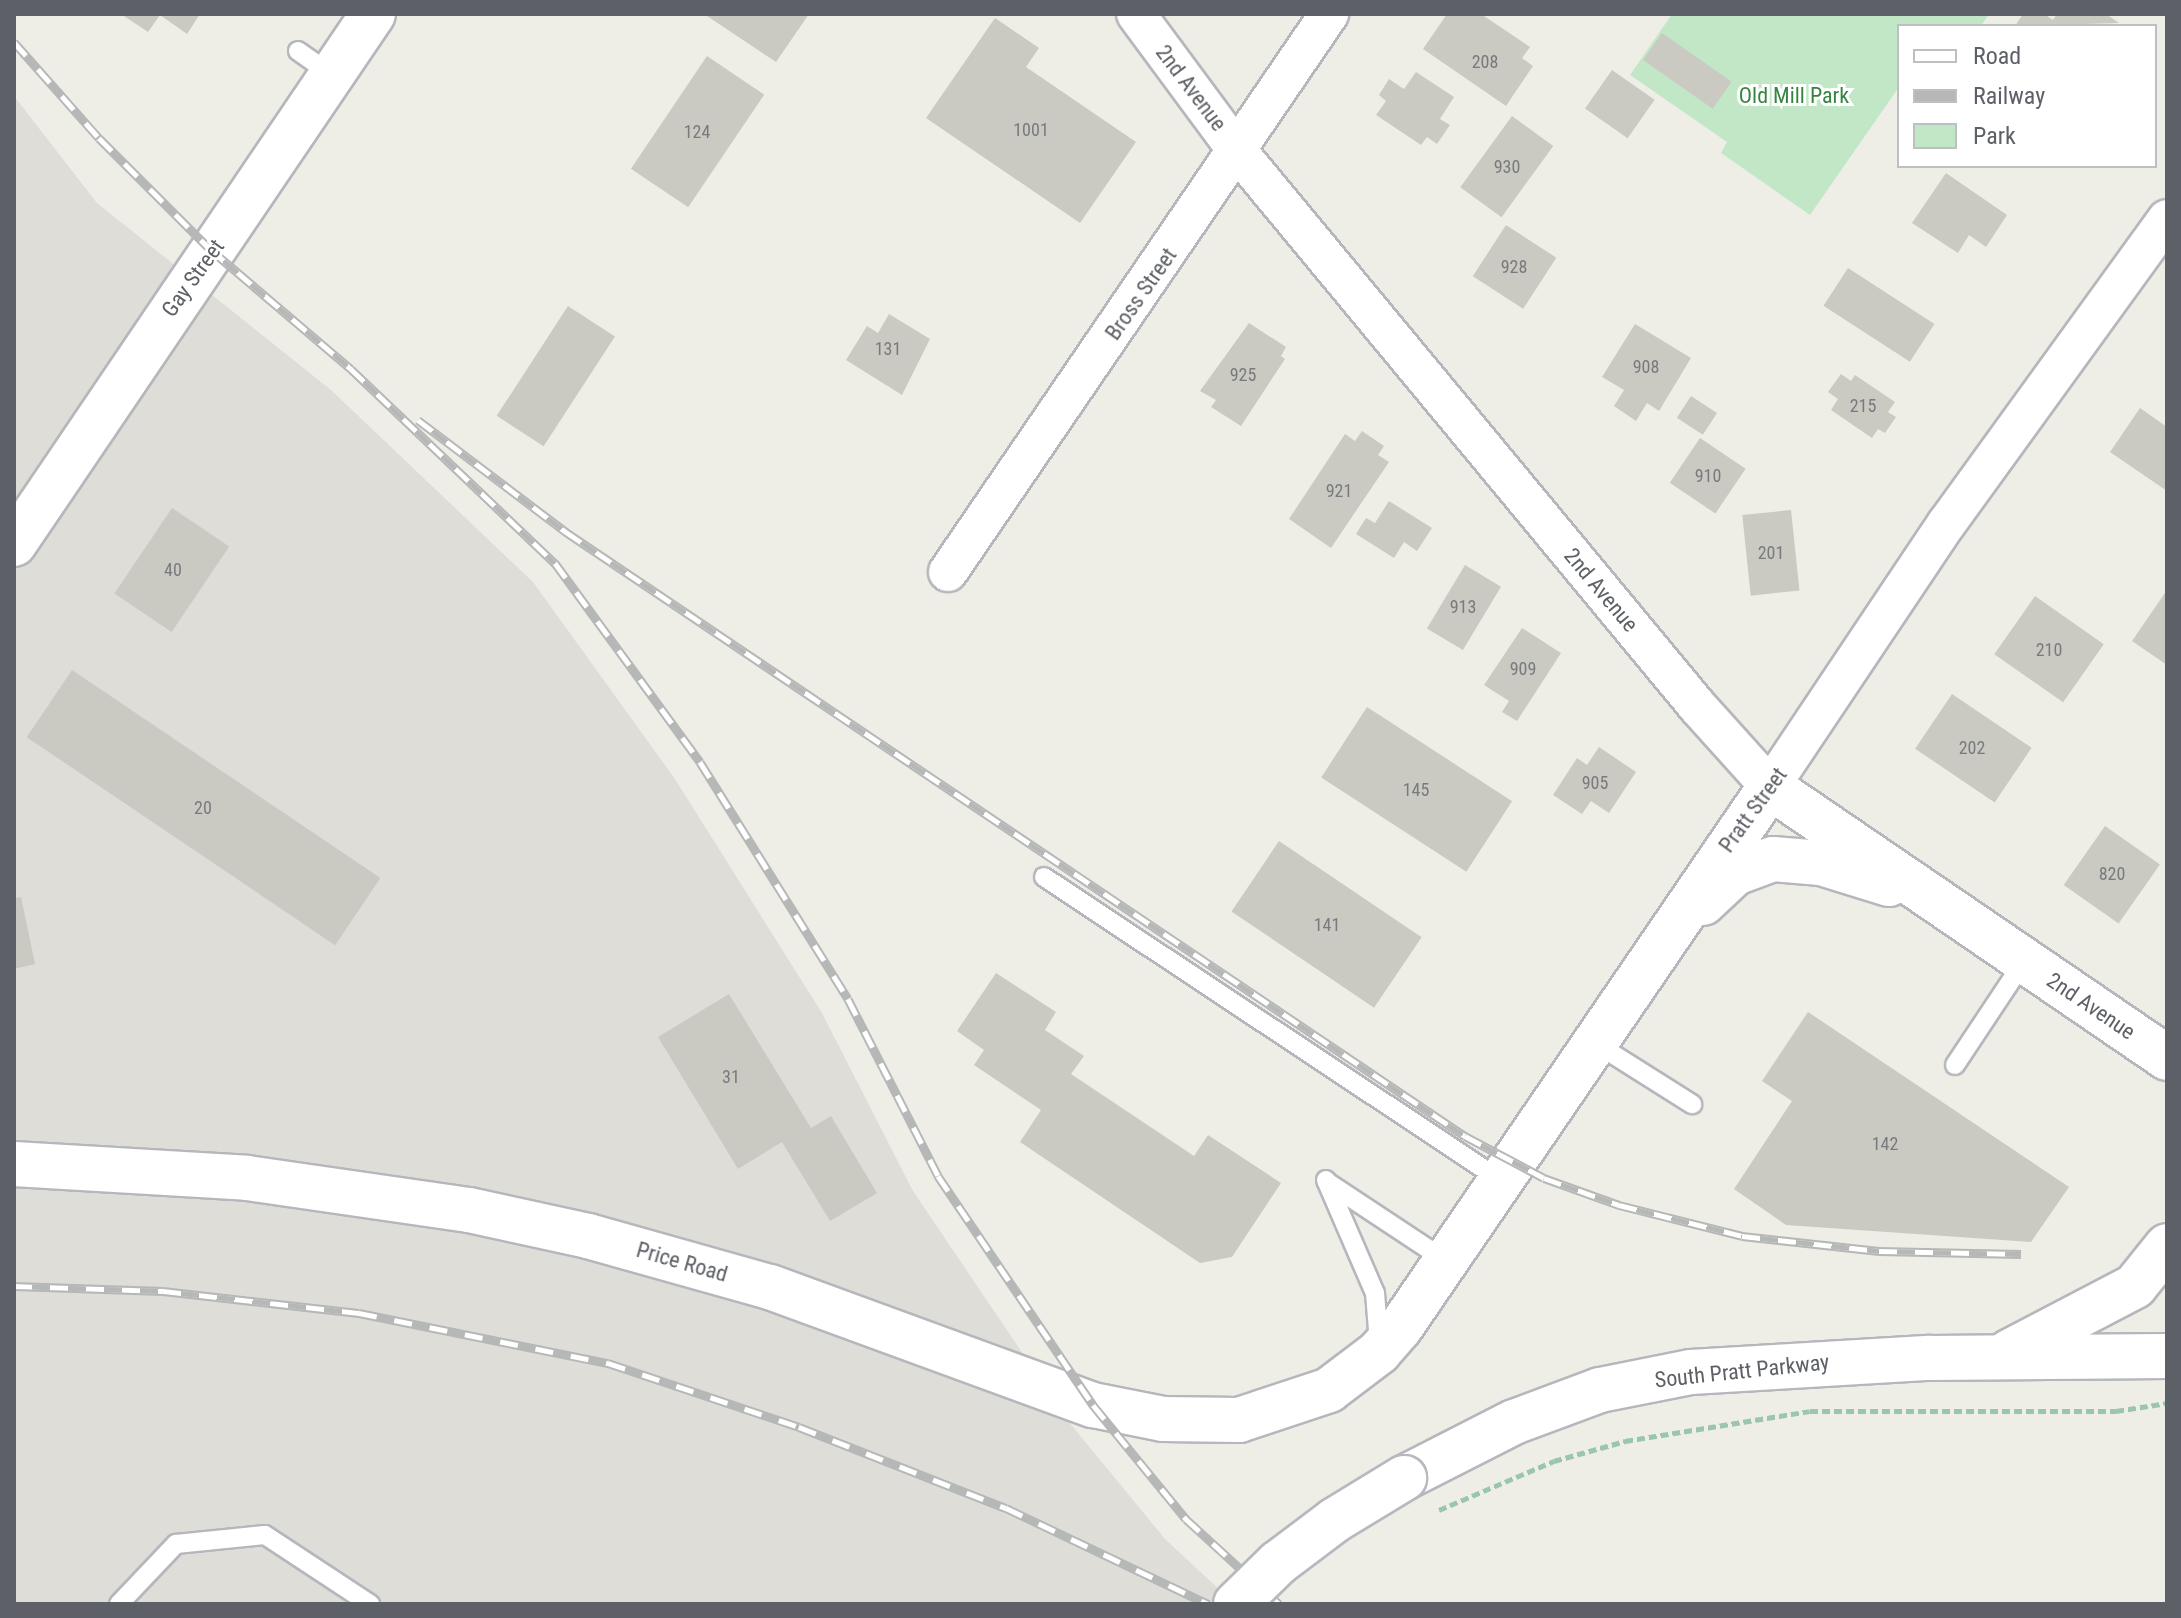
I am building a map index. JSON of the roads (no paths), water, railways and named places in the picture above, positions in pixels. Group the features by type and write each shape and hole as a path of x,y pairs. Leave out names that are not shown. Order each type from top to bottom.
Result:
{"street":[{"name":"Gay Street","path":"14,544 315,63 373,14"},
{"name":"2nd Avenue","path":"1136,14 1239,153 1770,787 2167,1058"},
{"name":"Bross Street","path":"948,572 1239,153 1329,14"},
{"name":"Pratt Street","path":"1329,1390 1379,1352 1445,1260 1947,523 2167,219"},
{"path":"1658,946 1735,873 1773,859 1821,863 1932,897"},
{"name":"Price Road","path":"14,1164 247,1178 469,1210 588,1236 770,1287 1093,1405 1163,1419 1239,1420 1329,1390"},
{"path":"1997,1358 2084,1317 2135,1286 2167,1246"},
{"name":"South Pratt Parkway","path":"1236,1604 1278,1563 1335,1520 1404,1478 1514,1422 1600,1390 1691,1372 1768,1364 1930,1358 2167,1356"}],"lane":[{"path":"1044,877 1499,1179"},
{"path":"1955,1065 2024,961"},
{"path":"1593,1041 1692,1104"},
{"path":"1379,1352 1375,1293 1326,1180 1445,1260"},
{"path":"119,1604 176,1544 265,1535 370,1604"}],"railway":[{"path":"14,42 99,138 210,249 351,369 555,563 700,762 848,999 938,1176 1093,1405 1186,1519 1279,1604"},
{"path":"418,420 566,532 1465,1136 1544,1178 1619,1205 1742,1236 1879,1251 2021,1254"},
{"path":"14,1286 163,1291 359,1313 608,1363 799,1427 1006,1508 1208,1604"}],"park label":[{"name":"Old Mill Park","path":"1794,96"}]}
